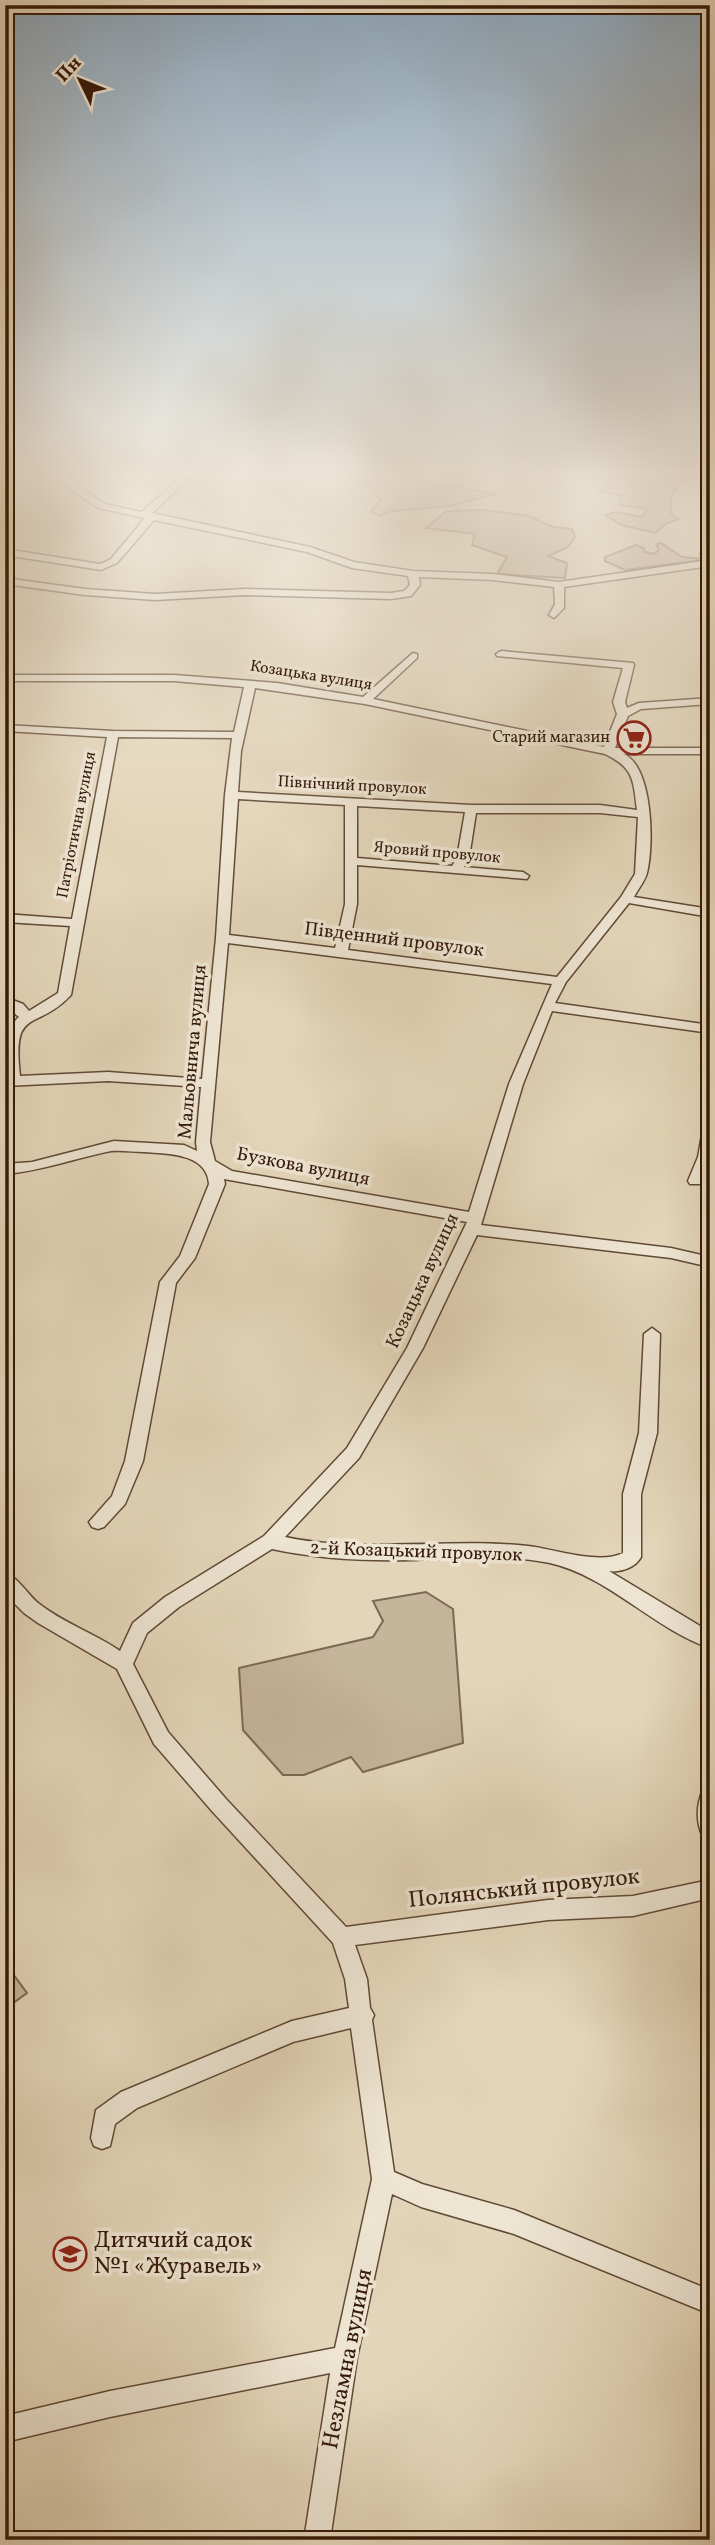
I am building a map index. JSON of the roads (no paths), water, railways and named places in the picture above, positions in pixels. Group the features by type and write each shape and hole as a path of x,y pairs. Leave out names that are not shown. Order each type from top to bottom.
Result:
{"street":[{"path":"83,592 155,597 245,592 391,596 410,592"},
{"path":"554,615 560,608 560,592"},
{"path":"501,654 629,665 619,702 623,714 608,751 710,751"},
{"path":"365,701 413,656"},
{"name":"Козацька вулиця","path":"5,678 162,677 250,684 365,701 608,751 627,760 638,776 643,814 641,874 626,899 560,981 547,1006 516,1084 473,1223 415,1348 353,1453 270,1541 172,1602 140,1628 124,1664"},
{"name":"Мальовнича вулиця","path":"98,1522 119,1499 134,1461 168,1282 187,1258 217,1184 216,1173 206,1160 203,1142 210,1084 237,736 250,684"},
{"path":"623,714 639,706 710,701"},
{"name":"Патріотична вулиця","path":"5,728 113,734 237,736"},
{"name":"Патріотична вулиця","path":"9,1082 8,1046 13,1030 26,1016 64,995 113,734"},
{"name":"Північний провулок","path":"231,795 471,809 600,809 643,814"},
{"path":"341,951 351,904 351,801"},
{"path":"456,870 463,858 471,809"},
{"name":"Яровий провулок","path":"350,861 523,876"},
{"path":"626,899 710,913"},
{"name":"Патріотична вулиця","path":"5,918 76,923"},
{"name":"Південний провулок","path":"222,938 341,951 560,981"},
{"path":"5,1001 18,1007 26,1016"},
{"path":"547,1006 710,1029"},
{"path":"9,1082 154,1075 210,1084"},
{"path":"695,1181 707,1157 710,1129"},
{"name":"Бузкова вулиця","path":"5,1169 32,1167 114,1146 184,1150 206,1160 228,1175 473,1223"},
{"path":"473,1223 671,1253 710,1262"},
{"path":"561,1559 616,1565 632,1558 632,1494 648,1433 652,1334"},
{"name":"2-й Козацький провулок","path":"270,1541 298,1548 413,1553 491,1550 561,1559 603,1578 695,1635 710,1640"},
{"path":"5,1580 15,1595 37,1616 102,1646 124,1664 161,1738 219,1805 342,1937 356,1979 363,2015 372,2110 384,2179 421,2195 513,2222 710,2302"},
{"path":"710,1796 707,1825 710,1831"},
{"name":"Полянський провулок","path":"342,1937 548,1910 632,1906 706,1890 710,1886"},
{"path":"102,2138 104,2118 129,2100 292,2032 363,2015"},
{"name":"Незламна вулиця","path":"317,2540 345,2358 384,2179"},
{"path":"5,2430 110,2404 345,2358"}],"place":[{"name":"Старий магазин","path":"634,738"},
{"name":"Дитячий садок №1 «Журавель»","path":"70,2254"}]}
